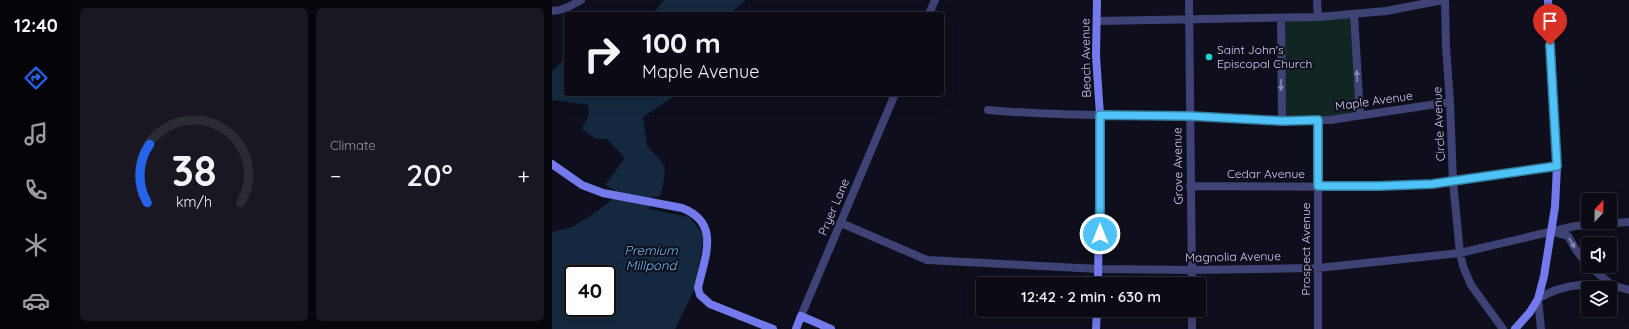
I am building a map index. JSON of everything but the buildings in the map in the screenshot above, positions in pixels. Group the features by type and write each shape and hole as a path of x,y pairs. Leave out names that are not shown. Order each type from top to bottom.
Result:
{"street":[{"path":"552,11 557,11 568,7 581,0"},
{"path":"930,12 935,0"},
{"name":"Beach Avenue","path":"1097,0 1096,56 1100,115 1098,277"},
{"name":"Grove Avenue","path":"1189,0 1192,277"},
{"path":"1318,0 1318,17"},
{"path":"1097,21 1318,17 1386,11 1444,0"},
{"name":"Circle Avenue","path":"1444,0 1453,182 1460,253 1463,266 1471,285 1503,329"},
{"path":"1541,329 1538,299 1555,207 1557,166 1548,0"},
{"path":"1354,14 1360,114"},
{"path":"1281,18 1282,121"},
{"name":"Pryer Lane","path":"796,329 894,96"},
{"name":"Maple Avenue","path":"988,110 1027,114 1190,116 1282,121 1330,120 1360,114 1450,102"},
{"name":"Prospect Avenue","path":"1318,120 1318,329"},
{"path":"552,164 582,185 613,196 682,208 692,212 702,221 707,232 707,244 698,288 700,295 710,304 773,329"},
{"name":"Cedar Avenue","path":"1190,186 1378,186 1453,182 1557,166"},
{"name":"Magnolia Avenue","path":"841,223 927,260 1099,269 1192,270 1318,268 1460,253 1575,226 1629,222"},
{"path":"1551,232 1568,236 1581,256"},
{"path":"1598,273 1607,281"},
{"path":"1515,329 1530,312 1538,299 1550,291 1560,287 1581,285"},
{"path":"1617,286 1629,290"},
{"path":"801,316 832,329"},
{"path":"1096,329 1097,317"},
{"path":"1192,317 1192,329"}],"green space":[{"path":"1352,17 1357,113 1327,118 1284,118 1283,20"}],"water":[{"path":"664,0 746,0 731,12 655,12"},
{"name":"Premium Millpond","path":"564,60 564,96 674,96 643,117 647,146 661,161 665,168 660,196 653,197 649,209 689,217 704,235 695,288 675,329 552,329 552,232 572,227 612,200 616,191 605,185 625,158 607,139 596,139 582,129 589,114 588,105 554,100 552,102 552,71"}],"place":[{"name":"Saint John's Episcopal Church","path":"1209,57"}],"route":[{"path":"1100,234 1100,115 1190,116 1282,121 1318,120 1318,186 1432,184 1557,166 1550,45"}]}
